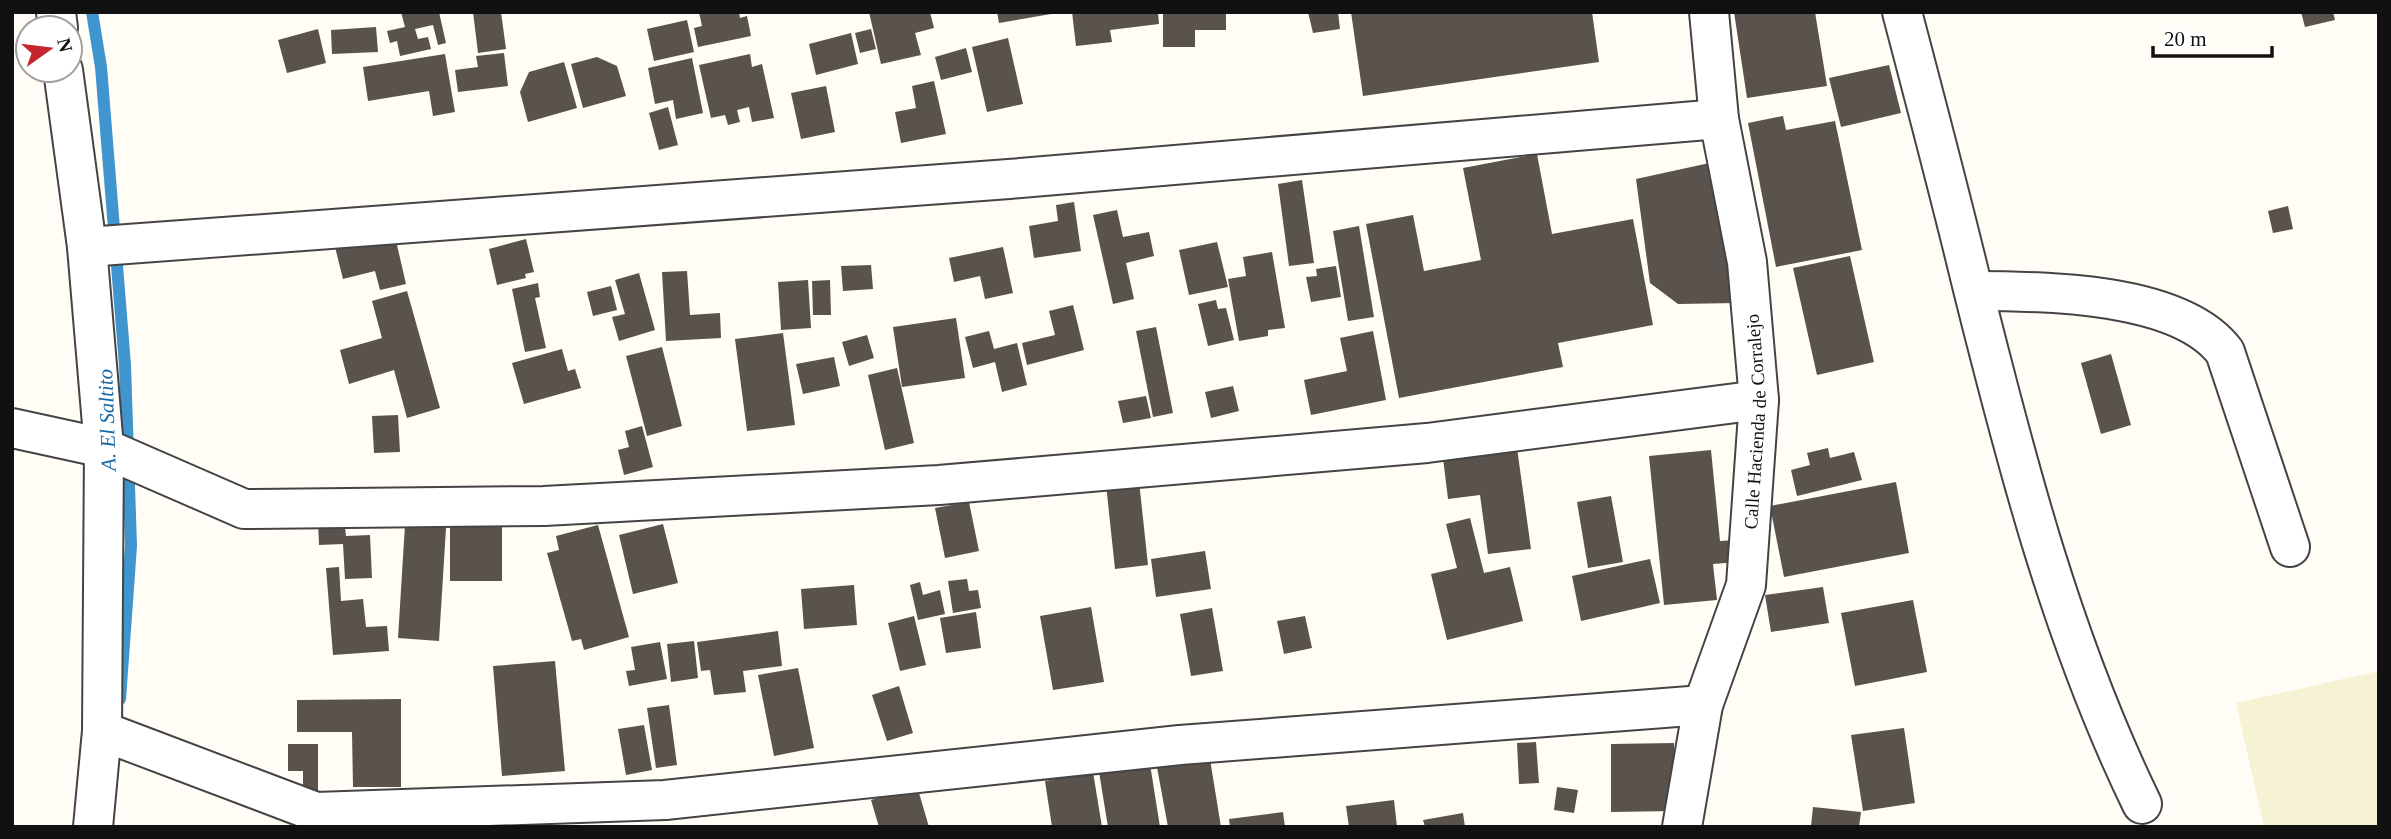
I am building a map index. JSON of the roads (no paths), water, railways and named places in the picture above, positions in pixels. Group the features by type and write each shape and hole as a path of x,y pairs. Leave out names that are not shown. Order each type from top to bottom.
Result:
{"street":[{"name":"Calle Hacienda de Corralejo","path":"1682,827 1703,705 1746,585 1759,400 1747,262 1719,119 1709,12"},
{"path":"1902,12 2006,418 2072,634 2104,723 2142,804"},
{"path":"66,84 87,247 104,448 102,731 93,827"},
{"path":"87,247 1010,180 1719,119"},
{"path":"1974,291 2029,291 2132,301 2214,337 2225,352 2290,547"},
{"path":"12,428 104,448 244,509 544,506 966,483 1427,443 1759,400"},
{"path":"102,731 316,812 665,800 1180,745 1703,705"}],"waterway":[{"name":"A. El Saltito","path":"92,12 101,67 125,365 131,546 120,699"}]}
